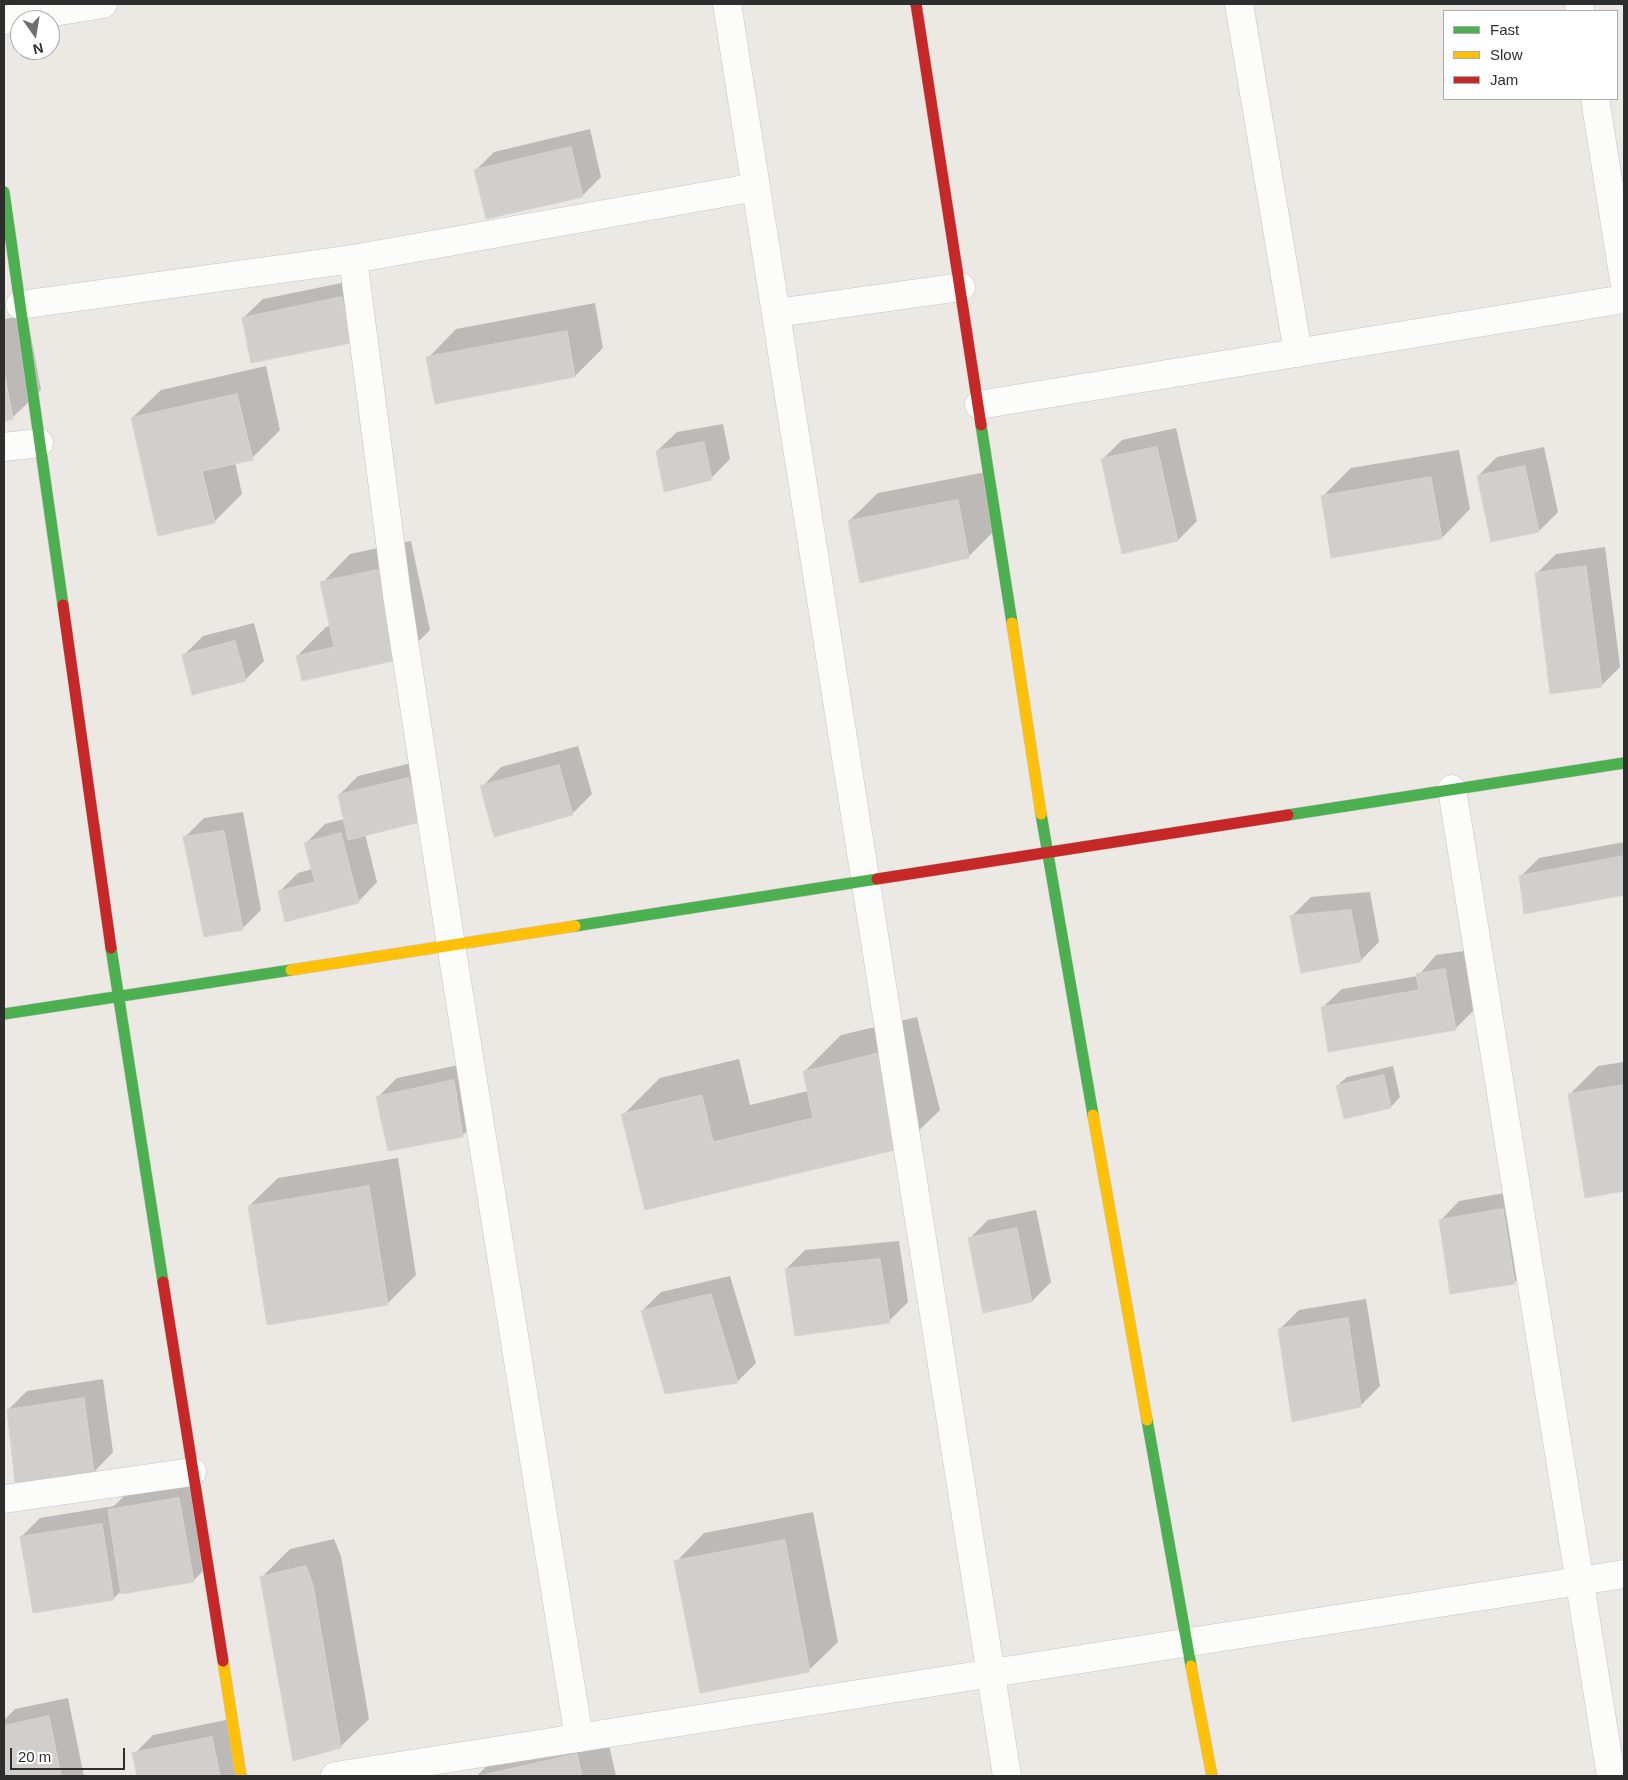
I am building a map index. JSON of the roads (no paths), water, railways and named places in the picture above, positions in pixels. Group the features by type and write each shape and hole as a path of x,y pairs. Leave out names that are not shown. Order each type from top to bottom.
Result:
{"street":[{"path":"4,20 103,4"},
{"path":"727,4 1007,1776"},
{"path":"916,4 1047,852 1186,1642 1212,1776"},
{"path":"1239,4 1298,353"},
{"path":"1594,100 1624,280"},
{"path":"20,305 353,259 756,187"},
{"path":"4,192 118,996 241,1776"},
{"path":"353,259 397,595 451,945 579,1738"},
{"path":"776,313 961,287"},
{"path":"979,405 1624,299"},
{"path":"4,447 39,443"},
{"path":"4,1014 1624,763"},
{"path":"1452,790 1611,1776"},
{"path":"4,1498 192,1472"},
{"path":"335,1776 1624,1574"}]}
